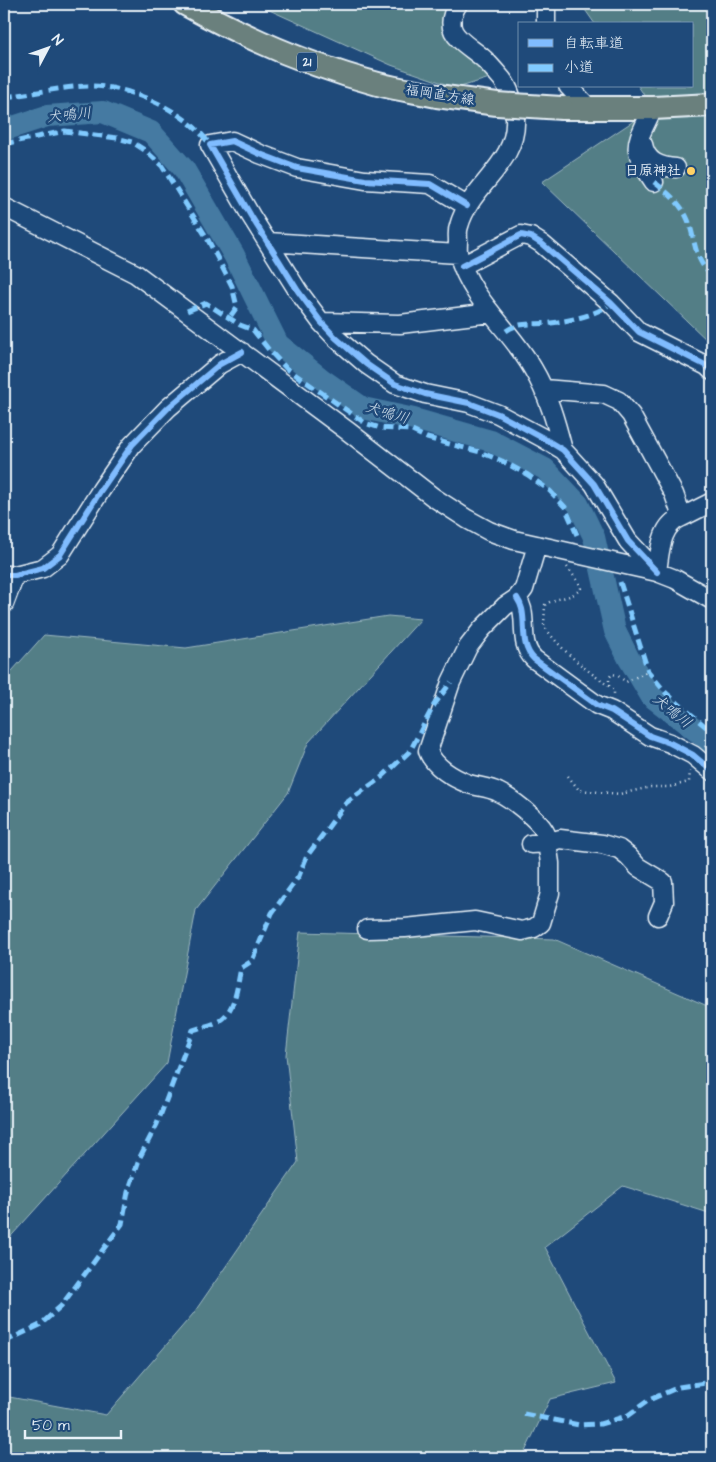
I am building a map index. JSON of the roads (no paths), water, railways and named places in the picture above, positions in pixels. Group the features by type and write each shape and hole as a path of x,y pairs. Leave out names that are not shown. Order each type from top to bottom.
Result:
{"main road":[{"name":"福岡直方線","path":"185,4 222,25 306,62 378,84 438,96 497,104 562,108 653,108 712,105"}],"street":[{"path":"458,4 452,13 452,30 460,42 483,59 503,80 510,93 515,119 512,145 498,168 467,206 458,227 460,260 468,280 533,368 544,389 563,450"},
{"path":"544,4 546,22"},
{"path":"570,88 589,108"},
{"path":"653,108 636,149 641,163 654,182"},
{"path":"641,134 644,150 650,159 661,167 676,168"},
{"path":"467,206 430,184 365,180 297,168 232,141 210,145 298,291 321,322 366,364 394,384 425,394 469,403 498,414 563,450 594,484 628,542 657,572"},
{"path":"4,207 136,274 446,506 489,531 514,540 657,572 675,579 712,600"},
{"path":"268,242 460,260 521,235 530,237 542,244 610,303 639,332 707,366 712,372"},
{"path":"321,322 400,324 491,313"},
{"path":"4,604 10,575 43,568 60,555 132,445 168,408 220,364 242,352"},
{"path":"544,389 604,394 619,401 631,415 674,494 682,517"},
{"path":"657,572 665,532 674,520 712,502"},
{"path":"537,545 524,589 468,647 451,682 428,751 431,760 442,769 468,784 498,791 520,806 546,833 539,844"},
{"path":"517,598 522,609 524,640 527,652 534,659 597,705 612,711 650,736 670,742 696,757 712,771"},
{"path":"539,844 560,838 602,844 618,849 638,867 663,882 664,902 658,916"},
{"path":"368,929 406,928 475,921 522,930 534,928 540,923 550,893 550,863 539,844"}],"waterway":[{"name":"犬鳴川","path":"4,128 10,128 47,116 103,112 151,132 184,169 234,255 278,344 323,380 363,408 414,419 491,441 545,469 578,504 594,537 615,631 651,696 712,743"}],"place":[{"name":"日原神社","path":"691,171"}]}
